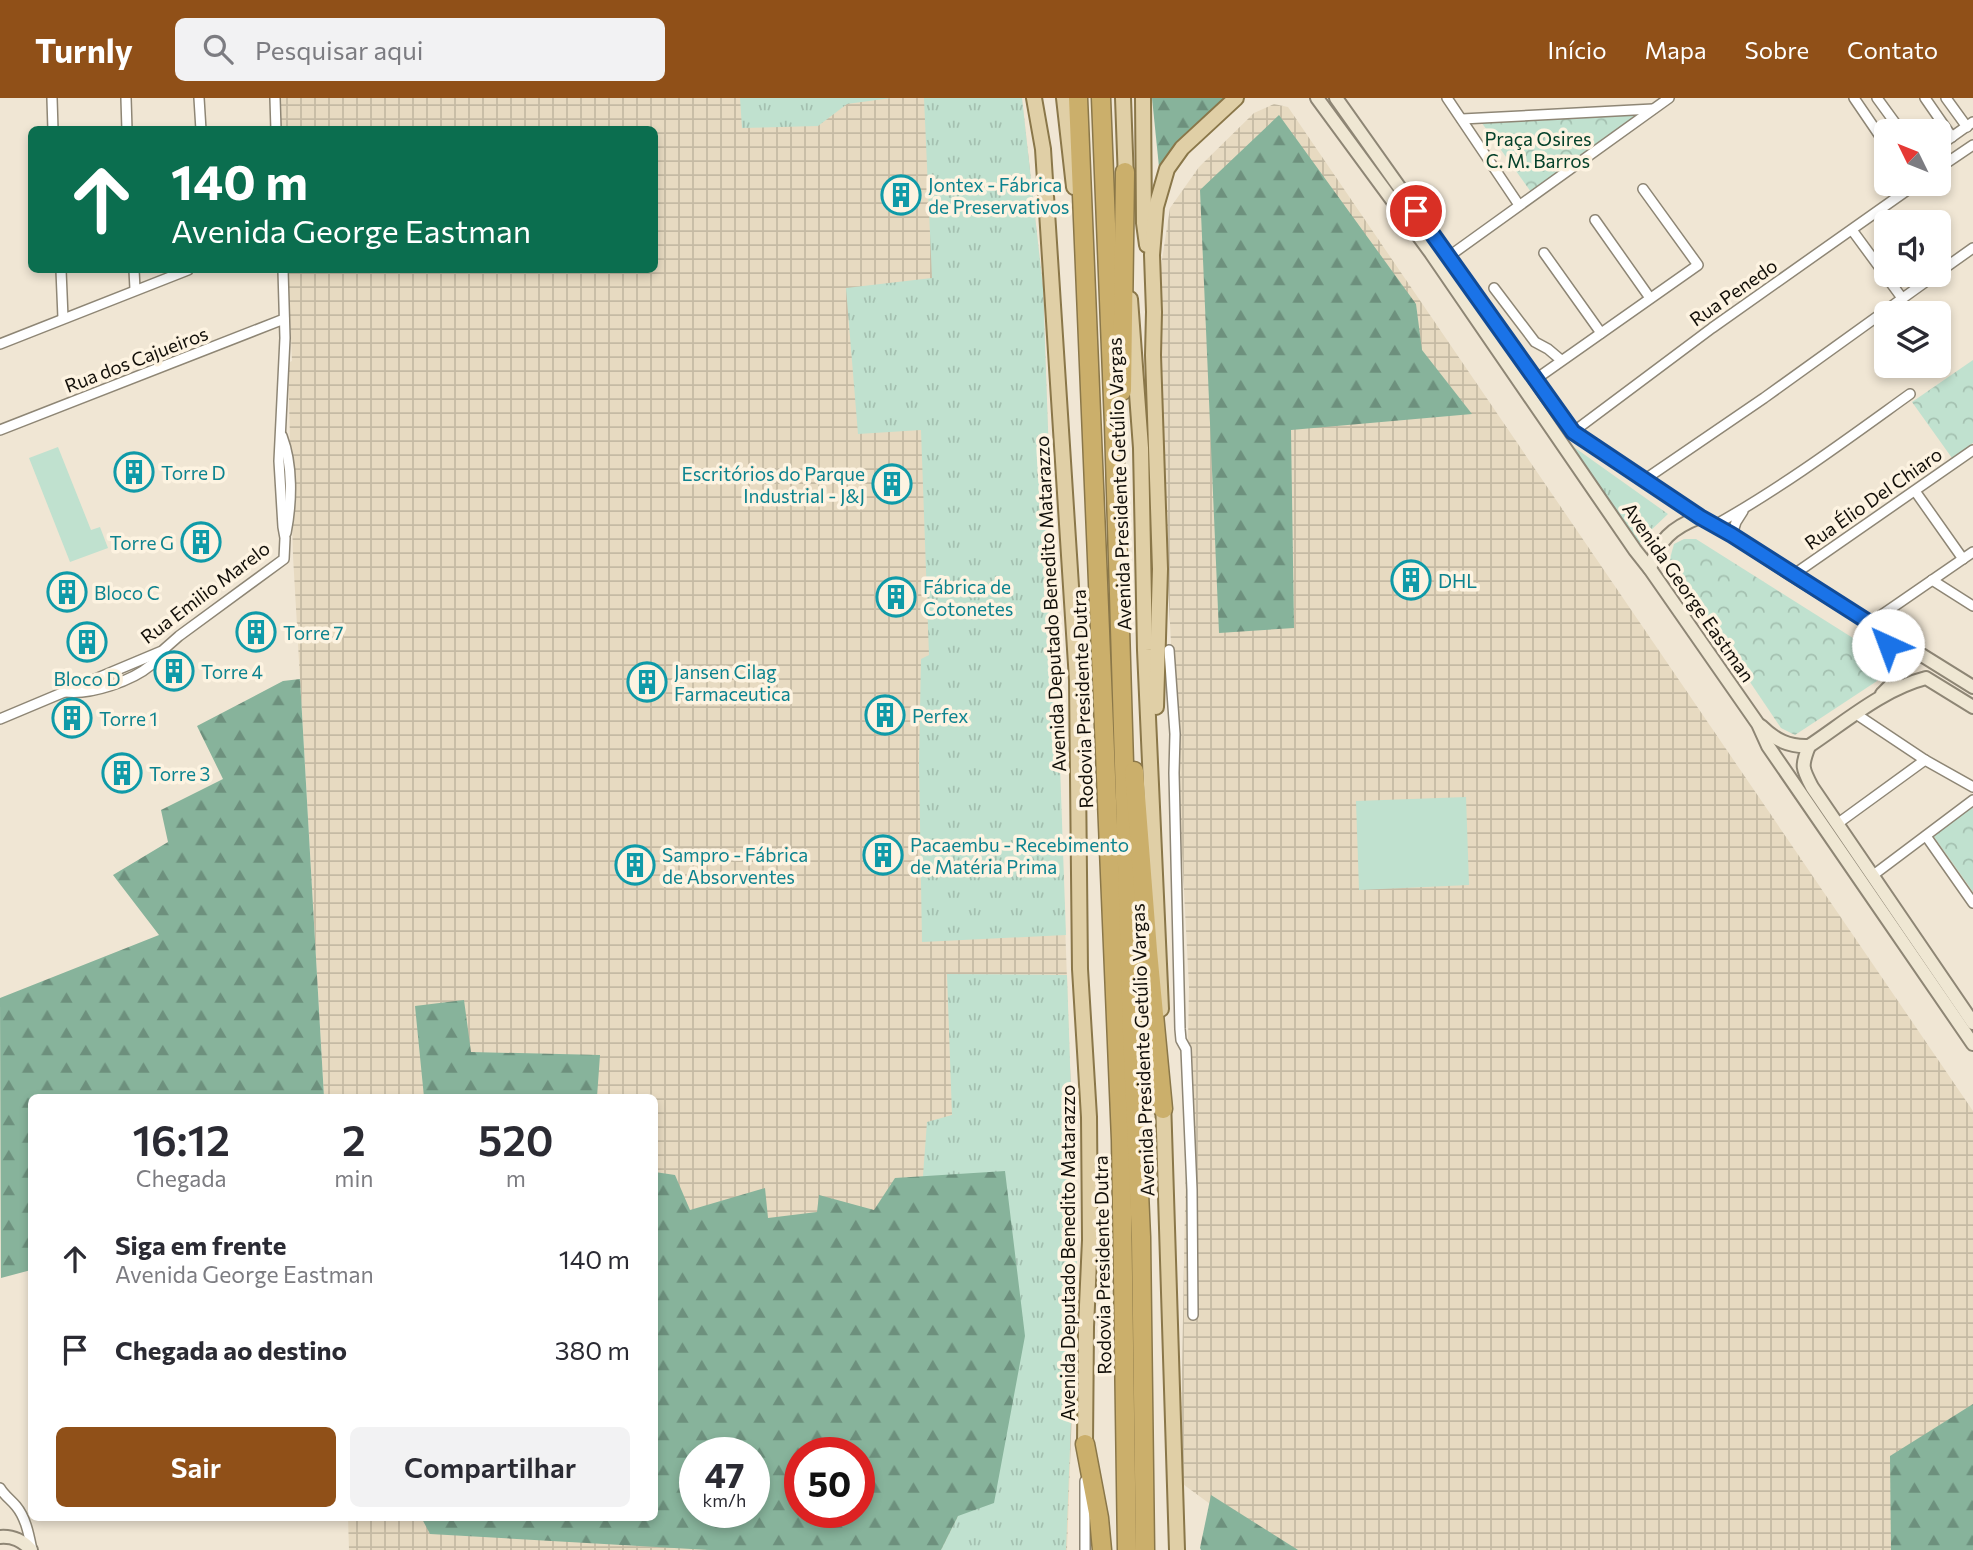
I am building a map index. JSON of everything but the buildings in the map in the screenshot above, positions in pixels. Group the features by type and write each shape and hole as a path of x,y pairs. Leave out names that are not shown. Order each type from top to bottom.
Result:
{"highway":[{"name":"Rodovia Presidente Dutra","path":"1078,98 1121,1140 1127,1550"},
{"name":"Rodovia Presidente Dutra","path":"1101,98 1141,1237 1145,1550"},
{"path":"1115,465 1123,382 1125,172"},
{"path":"1121,663 1134,769 1147,951 1163,1109"},
{"path":"1086,1444 1102,1550"}],"main road":[{"name":"Avenida Deputado Benedito Matarazzo","path":"1034,98 1043,149 1077,680 1080,969 1089,1131 1086,1444"},
{"path":"1064,98 1074,191 1081,319 1090,395"},
{"path":"1123,98 1125,172"},
{"path":"1143,98 1144,223 1154,312"},
{"path":"1148,737 1155,712 1160,569 1153,355 1152,255 1156,207 1167,169 1182,148 1236,98"},
{"name":"Avenida George Eastman","path":"1317,98 1431,253 1627,539 1758,724 1768,747 1973,1044"},
{"name":"Avenida George Eastman","path":"1336,98 1573,432 1700,517 1973,687"},
{"name":"Avenida Presidente Getúlio Vargas","path":"1125,172 1127,256 1141,448 1148,737 1160,960 1177,1550"},
{"path":"1650,569 1655,552 1665,537 1678,526 1700,517"},
{"path":"1870,623 1897,658 1900,668 1897,677 1878,700"},
{"path":"1758,724 1787,745 1809,746 1878,700 1913,681 1926,678 1973,707"},
{"path":"1809,746 1804,757 1803,770 1973,1023"},
{"path":"0,1537 19,1540 31,1550"}],"street":[{"path":"52,98 54,126"},
{"path":"126,98 127,126"},
{"path":"199,98 201,126"},
{"path":"275,98 276,126"},
{"path":"1447,98 1519,205"},
{"path":"1448,257 1670,98"},
{"path":"1854,98 1874,127"},
{"path":"1877,98 1892,119"},
{"path":"1925,98 1952,137 1970,124 1946,98"},
{"path":"1462,119 1654,109"},
{"path":"1951,160 1973,145"},
{"path":"1536,379 1698,265 1643,189"},
{"name":"Rua Penedo","path":"1573,432 1712,328 1899,196"},
{"path":"1595,220 1650,298"},
{"path":"1852,230 1902,298"},
{"path":"1951,263 1973,248"},
{"path":"1544,253 1601,333"},
{"path":"61,273 63,318"},
{"path":"134,273 135,289"},
{"path":"0,344 179,273"},
{"name":"Rua Emilio Marelo","path":"0,719 104,676 137,669 284,559 281,433 285,338 283,273"},
{"path":"1644,480 1764,398 1917,287"},
{"path":"1494,288 1535,342 1561,360"},
{"name":"Rua dos Cajueiros","path":"0,430 284,320"},
{"path":"1715,525 1745,508 1910,394"},
{"name":"Rua Élio Del Chiaro","path":"1793,575 1973,450"},
{"path":"1915,491 1963,559"},
{"path":"1732,535 1745,508"},
{"path":"1870,623 1973,552"},
{"path":"1933,580 1973,606"},
{"path":"1169,650 1175,734 1180,1029 1181,1040 1186,1049 1192,1189 1192,1315"},
{"path":"64,692 78,693 107,686 137,669"},
{"path":"104,676 107,686"},
{"path":"1856,714 1925,760 1973,787"},
{"path":"1837,824 1925,760"},
{"path":"1872,876 1973,800"},
{"path":"1926,836 1973,903"},
{"path":"1085,1550 1086,1444"},
{"path":"0,1488 18,1507 28,1531 31,1550"}],"shaded area":[{"path":"280,98 1022,98 1043,288 1077,1268 1067,1550 349,1550 348,1521 658,1521 658,1094 324,1094 293,556 288,363 292,361 288,273 658,273 658,126 281,126"},
{"path":"1274,104 1288,107 1973,1111 1973,1550 1273,1550 1180,1482 1189,987 1160,433 1157,292 1170,208 1199,167 1254,113"}],"green space":[{"path":"740,98 891,98 847,104 818,126 742,128"},
{"path":"924,98 1022,98 1043,288 1066,935 922,942 919,765 921,659 929,655 921,430 858,434 846,288 932,278"},
{"path":"1152,98 1230,98 1159,167"},
{"name":"Praça Osires C. M. Barros","path":"1639,114 1531,192 1479,119"},
{"path":"1279,115 1416,304 1422,350 1472,414 1291,430 1294,628 1219,633 1200,190"},
{"path":"1973,360 1973,443 1952,458 1912,402 1947,378 1951,378 1951,375"},
{"path":"1571,445 1668,514 1639,544"},
{"path":"58,447 91,530 100,527 108,548 70,562 29,458"},
{"path":"1684,539 1696,539 1872,650 1881,658 1884,666 1877,681 1795,735 1781,728 1669,562 1674,544"},
{"path":"300,679 324,1094 28,1094 28,1271 1,1278 0,998 159,935 113,875 168,842 161,810 223,779 197,726 283,681"},
{"path":"1466,797 1469,885 1359,890 1356,801"},
{"path":"1973,805 1973,892 1932,834"},
{"path":"947,974 1067,975 1077,1268 1066,1550 941,1550 958,1516 923,1176 927,1122 952,1115"},
{"path":"464,1000 471,1052 600,1055 597,1094 424,1094 415,1006"},
{"path":"1005,1171 1025,1336 994,1503 958,1516 941,1550 709,1550 430,1534 423,1521 658,1521 658,1172 675,1175 690,1210 765,1188 768,1218 817,1212 819,1195 874,1210 895,1178"},
{"path":"1973,1404 1973,1550 1891,1550 1890,1456"},
{"path":"1211,1495 1298,1550 1201,1550"}],"place":[{"name":"Jontex - Fábrica de Preservativos","path":"901,195"},
{"name":"Torre D","path":"134,472"},
{"name":"Escritórios do Parque Industrial - J&J","path":"892,484"},
{"name":"Torre G","path":"201,542"},
{"name":"DHL","path":"1411,580"},
{"name":"Bloco C","path":"67,592"},
{"name":"Fábrica de Cotonetes","path":"896,597"},
{"name":"Torre 7","path":"256,632"},
{"name":"Bloco D","path":"87,642"},
{"name":"Torre 4","path":"174,671"},
{"name":"Jansen Cilag Farmaceutica","path":"647,682"},
{"name":"Perfex","path":"885,715"},
{"name":"Torre 1","path":"72,718"},
{"name":"Torre 3","path":"122,773"},
{"name":"Pacaembu - Recebimento de Matéria Prima","path":"883,855"},
{"name":"Sampro - Fábrica de Absorventes","path":"635,865"}],"route":[{"path":"1416,211 1573,432 1700,517 1870,623 1888,645"}]}
